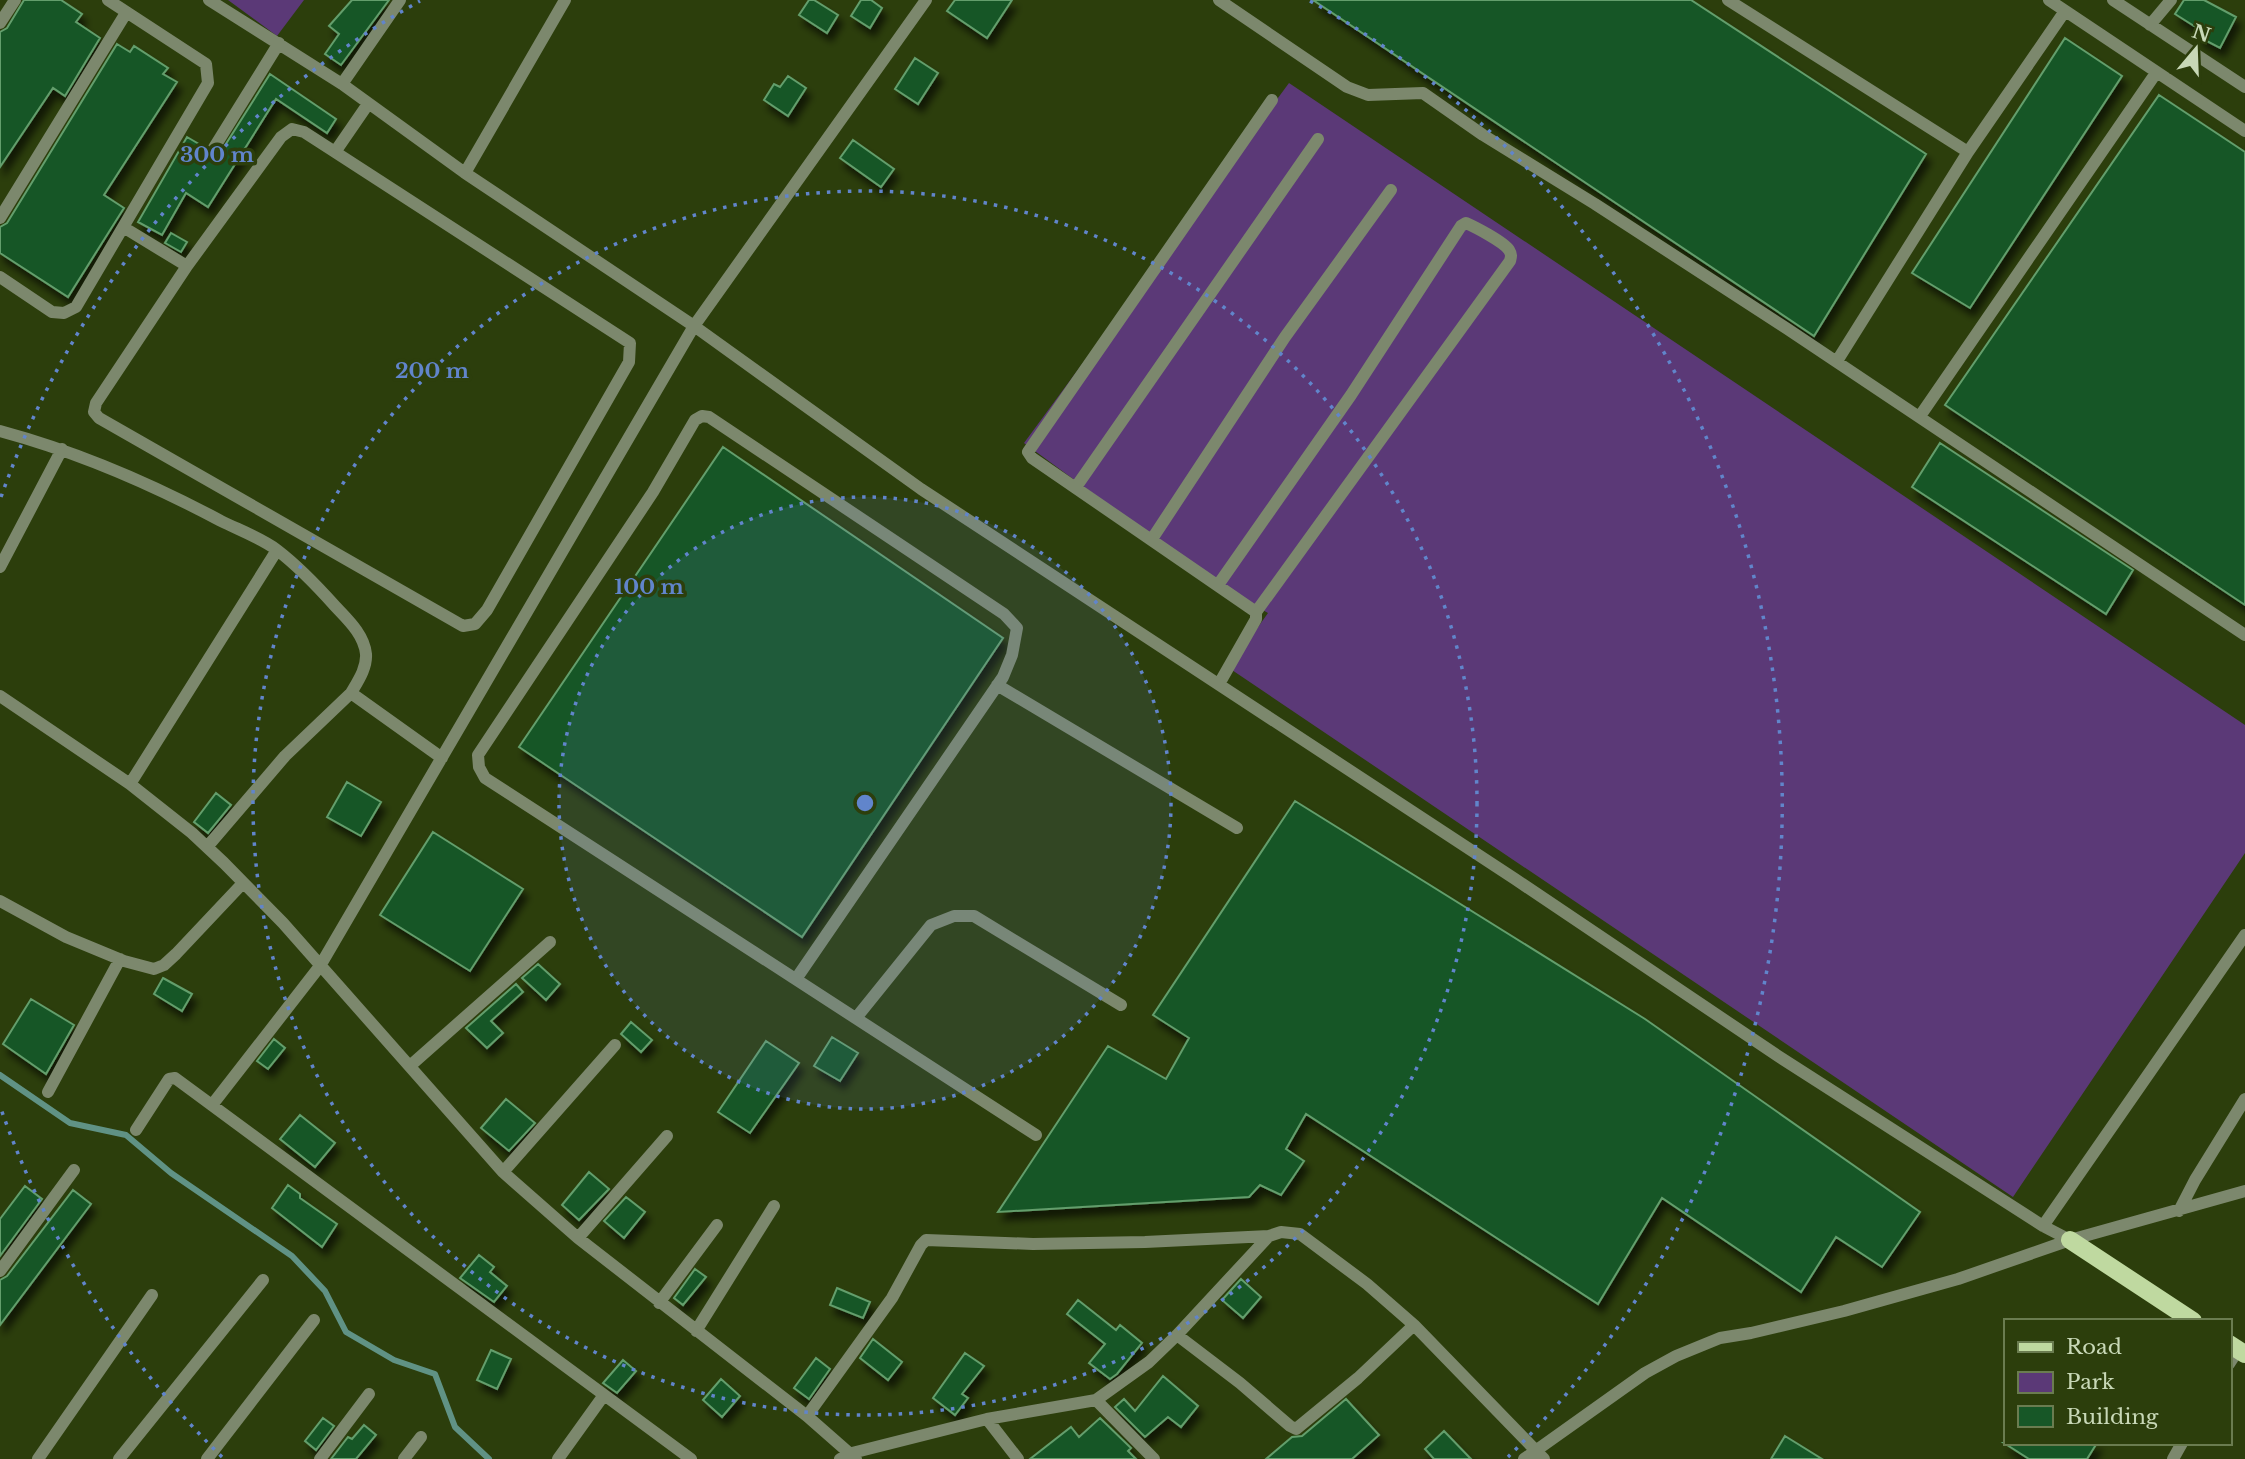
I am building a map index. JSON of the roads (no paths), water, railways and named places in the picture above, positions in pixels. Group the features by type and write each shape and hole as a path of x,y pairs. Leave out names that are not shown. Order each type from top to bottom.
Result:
{"main road":[{"path":"2070,1240 2190,1319"}],"street":[{"path":"0,23 15,0"},
{"path":"0,277 52,313 64,313 76,307 208,83 206,64 108,0"},
{"path":"209,0 342,84 465,173 694,326 921,489 1778,1056 2043,1226 2070,1240"},
{"path":"342,84 400,0"},
{"path":"465,173 565,0"},
{"path":"212,1105 320,966 694,326 925,0"},
{"path":"1219,0 1347,87 1368,95 1423,93 1483,135 1595,204 1837,361 2245,635"},
{"path":"1728,0 1968,152"},
{"path":"2049,0 2245,131"},
{"path":"2113,0 2245,87"},
{"path":"2150,25 2171,0"},
{"path":"1837,361 1968,152 2065,11"},
{"path":"0,218 126,13"},
{"path":"212,151 279,43"},
{"path":"1920,416 2155,73"},
{"path":"1256,612 1028,452 1272,100"},
{"path":"335,152 368,104"},
{"path":"292,129 304,132 335,152 630,343 629,362 486,610 475,624 463,626 99,418 94,412 96,403 187,266 281,137 292,129"},
{"path":"1076,487 1318,139"},
{"path":"1152,539 1285,337 1391,190"},
{"path":"1218,585 1351,395 1461,226 1466,223 1473,226 1508,248 1512,257 1510,261 1256,612 1256,619 1219,684"},
{"path":"123,227 187,266"},
{"path":"796,979 997,685 1012,655 1017,628 1004,614 709,416 702,416 695,420 653,492 478,755 479,767 485,778 1036,1135"},
{"path":"0,431 101,463 175,496 277,550 328,599 355,628 363,642 365,668 351,693 291,749 207,847"},
{"path":"0,567 62,449"},
{"path":"130,784 277,550"},
{"path":"997,685 1237,828"},
{"path":"351,693 442,758"},
{"path":"0,696 130,784 207,847 283,923 503,1172 578,1238 807,1416 849,1457 987,1419 1096,1400 1149,1362 1269,1236"},
{"path":"0,901 66,937 153,969 164,965 243,883"},
{"path":"856,1018 931,925 954,916 974,916 1121,1005"},
{"path":"2043,1226 2245,936"},
{"path":"411,1065 550,942"},
{"path":"48,1092 120,959"},
{"path":"503,1172 615,1045"},
{"path":"136,1130 172,1077 691,1459"},
{"path":"2179,1211 2245,1099"},
{"path":"578,1238 667,1136"},
{"path":"0,1271 74,1170"},
{"path":"1524,1459 1540,1454 1645,1373 1676,1356 1720,1338 1844,1311 1958,1279 2070,1240 2245,1191"},
{"path":"696,1331 774,1206"},
{"path":"659,1303 717,1225"},
{"path":"807,1416 886,1306 926,1240 1156,1242 1269,1236 1281,1232 1300,1234 1367,1284 1414,1325 1540,1454"},
{"path":"119,1459 263,1280"},
{"path":"38,1459 152,1295"},
{"path":"206,1459 314,1320"},
{"path":"1177,1335 1296,1429 1358,1378 1414,1325"},
{"path":"320,1459 369,1394"},
{"path":"558,1459 604,1395"},
{"path":"1096,1400 1154,1459"},
{"path":"987,1419 1018,1459"},
{"path":"404,1459 421,1437"}],"waterway":[{"path":"0,1075 70,1123 126,1135 171,1173 292,1256 325,1291 346,1332 394,1360 435,1374 455,1427 489,1459"}]}
